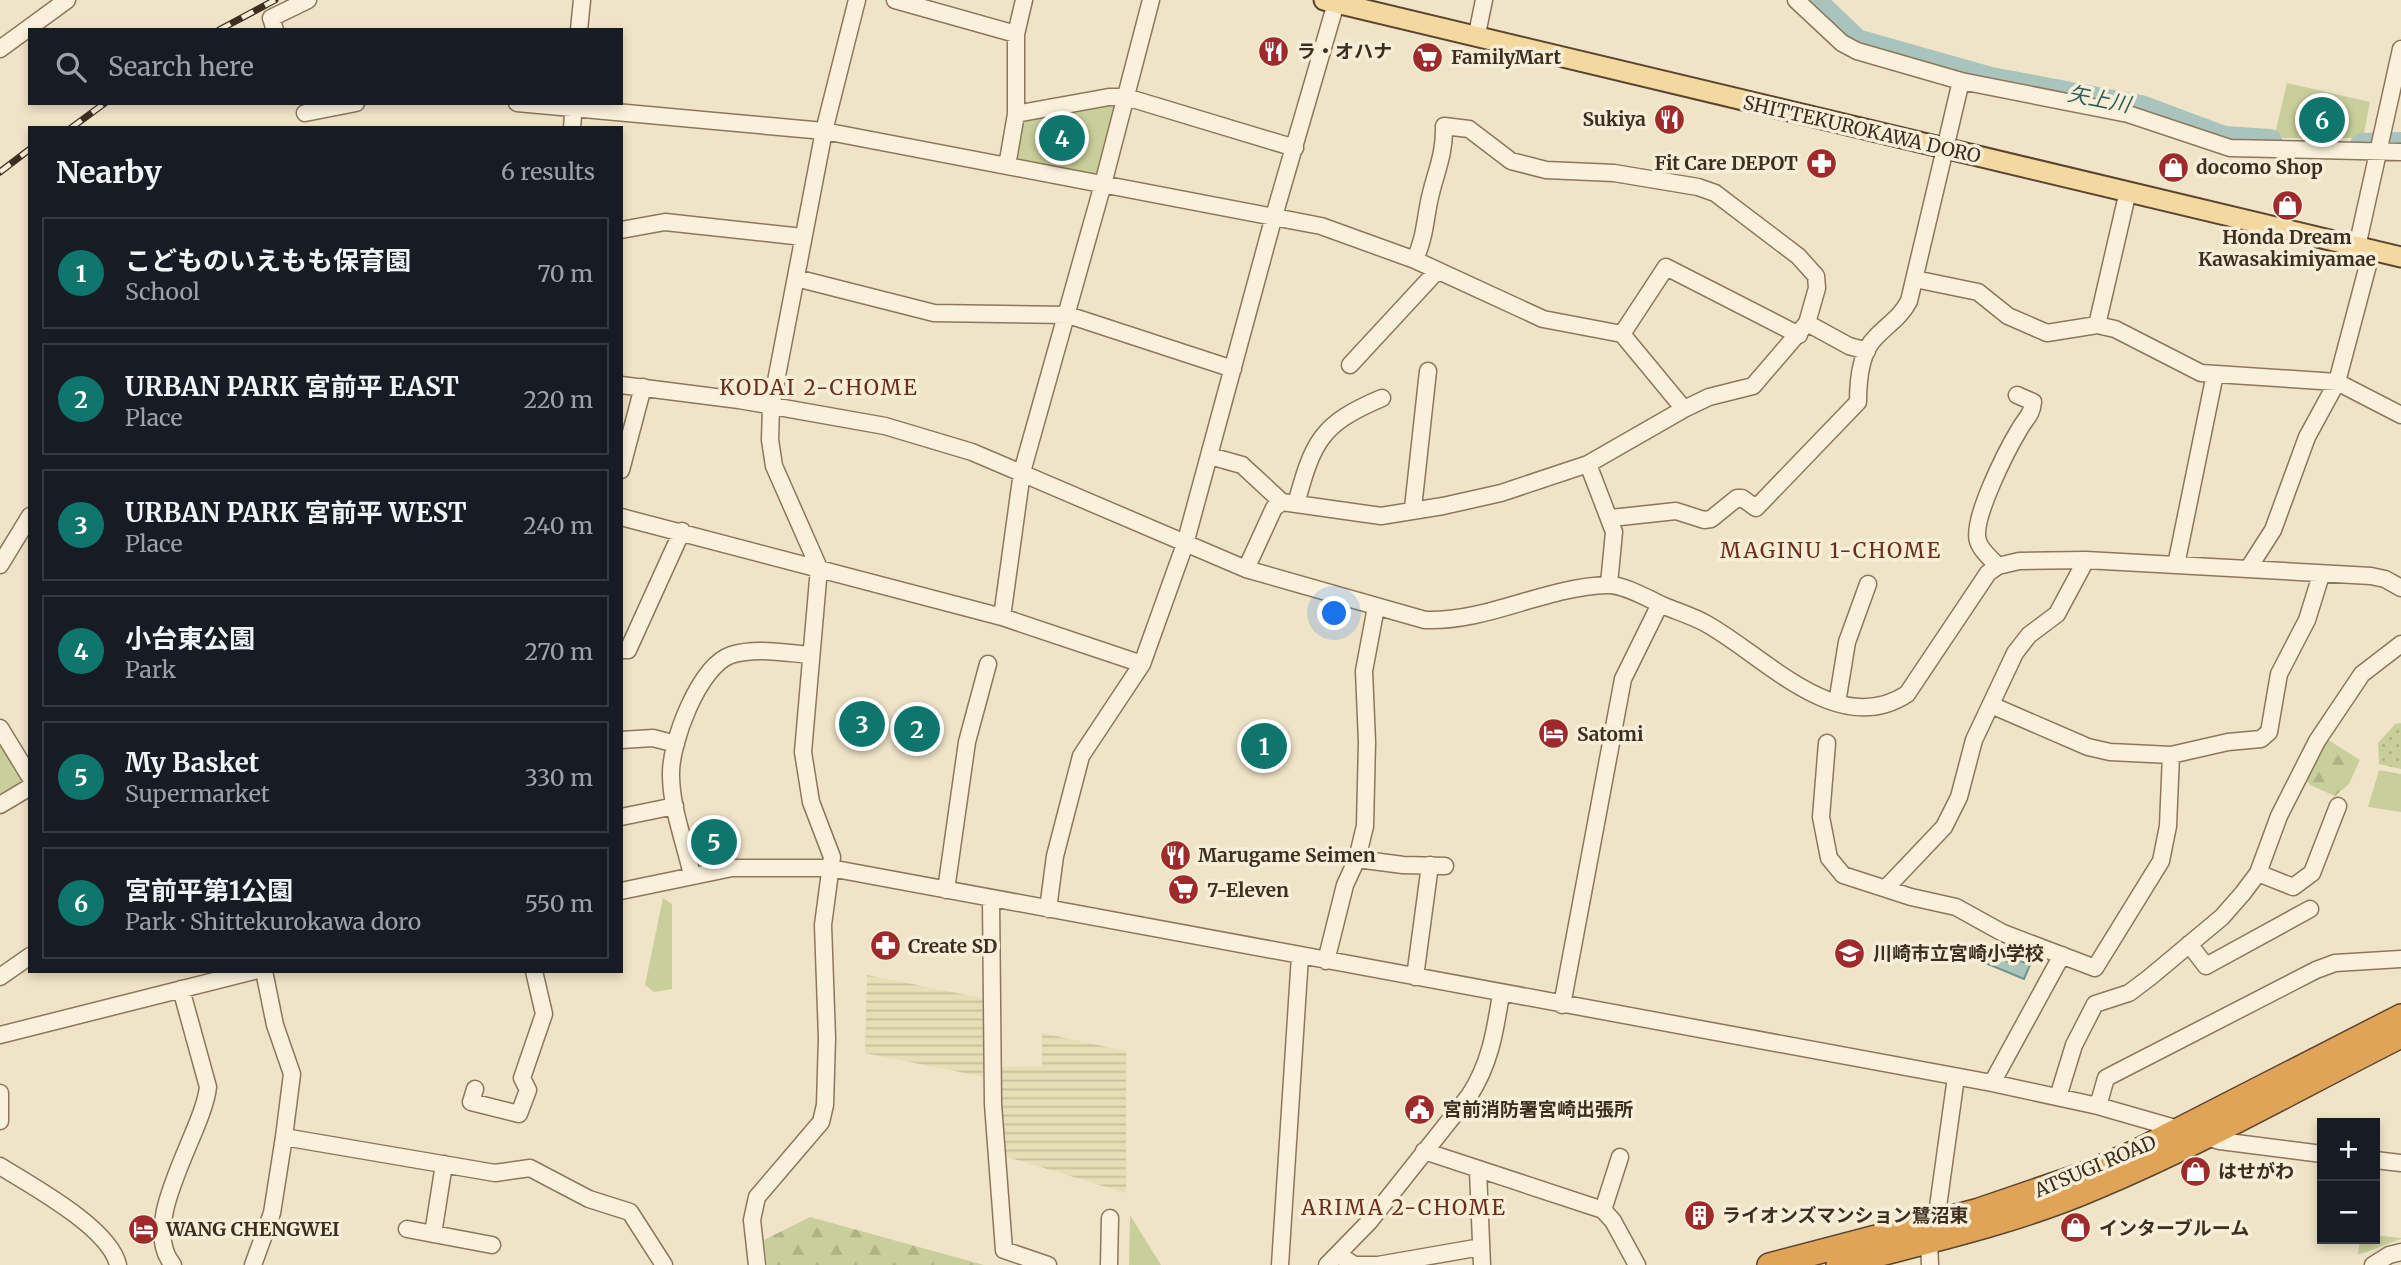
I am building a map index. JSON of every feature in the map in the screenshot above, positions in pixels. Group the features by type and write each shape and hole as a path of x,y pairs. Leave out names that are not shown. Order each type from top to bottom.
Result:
{"highway":[{"name":"ATSUGI ROAD","path":"1838,1265 2084,1174 2178,1130 2401,1016"},
{"name":"ATSUGI ROAD","path":"1769,1265 2020,1216 2095,1188 2207,1138 2401,1036"}],"main road":[{"name":"SHITTEKUROKAWA DORO","path":"1330,1 2401,257"}],"street":[{"path":"29,28 67,0"},
{"path":"274,28 271,18 308,0"},
{"path":"579,28 582,0"},
{"path":"757,1265 752,1220 757,1198 821,1122 825,1105 827,1038 822,925 832,857 811,802 803,752 819,568 774,466 769,440 771,407 824,131 857,0"},
{"path":"895,0 1016,34"},
{"path":"1007,166 1016,114 1016,34 1024,0"},
{"path":"1002,617 1022,472 1104,184 1151,0"},
{"path":"1477,34 1484,0"},
{"path":"1796,0 1842,43 1857,51 1961,81 2128,114 2230,149 2377,154 2401,152"},
{"path":"1048,909 1055,856 1081,757 1142,664 1185,544 1295,148 1330,1"},
{"path":"0,49 28,29"},
{"path":"2248,569 2273,530 2307,437 2337,382 2365,249 2377,154 2401,49"},
{"path":"1611,518 1676,511 1704,520 1711,519 1737,498 1742,498 1756,508 1858,402 1858,383 1867,351 1874,338 1903,314 1915,279 1961,81"},
{"path":"1016,114 1109,97 1126,97 1295,148"},
{"path":"305,115 348,105"},
{"path":"555,105 824,131 1321,226 1415,260 1543,319 1622,334 1684,409"},
{"path":"572,126 574,106"},
{"path":"1246,569 1274,508 1289,503 1381,516 1502,493 1588,464 1709,397 1754,386 1803,329 1817,288 1816,276 1797,256 1715,193 1614,173 1546,170 1511,161 1469,129 1444,126 1445,150 1428,206 1427,228 1415,260"},
{"path":"2097,325 2128,191"},
{"path":"623,230 665,222 803,237"},
{"path":"1622,334 1666,267 1803,329 1867,351"},
{"path":"1350,365 1437,271"},
{"path":"796,278 934,313 1068,315 1233,369"},
{"path":"1915,279 1978,292 2008,316 2047,333 2097,325 2115,330 2202,373 2337,382 2401,415"},
{"path":"1413,508 1428,371"},
{"path":"2176,565 2216,374"},
{"path":"623,385 885,426 972,452 1246,569 1425,620 1452,621 1609,584 1706,624 1805,689 1837,703 1860,708 1877,708 1907,694 1988,573 1998,566 2019,561 2087,560 2371,576 2385,579 2401,588"},
{"path":"623,462 643,387"},
{"path":"1998,566 1978,543 1976,530 1995,475 2020,426 2032,413 2033,402 2017,396"},
{"path":"1289,503 1312,451 1324,432 1382,398"},
{"path":"1210,456 1242,465 1289,503"},
{"path":"1588,464 1611,518 1614,532 1609,584"},
{"path":"623,516 1002,617 1142,664"},
{"path":"0,565 28,519"},
{"path":"623,650 628,650 682,531"},
{"path":"1887,887 1944,827 1959,797 1974,740 2015,653 2029,635 2057,614 2087,560"},
{"path":"1991,705 2088,747 2110,752 2171,755 2228,742 2261,739 2270,732 2280,674 2307,620 2321,575"},
{"path":"1837,703 1847,642 1868,584"},
{"path":"1562,1005 1623,679 1660,604"},
{"path":"1326,961 1345,886 1357,859 1365,826 1367,742 1364,671 1376,607"},
{"path":"2058,1097 2074,1045 2095,1004 2129,993 2222,917 2258,873 2279,816 2317,741 2362,674 2401,644"},
{"path":"692,875 671,778 677,744 701,680 714,665 729,655 750,651 811,654"},
{"path":"946,890 967,742 988,664"},
{"path":"0,728 28,774"},
{"path":"623,740 653,738 677,744"},
{"path":"1827,743 1821,817 1829,858 1843,875 1887,887 1911,897 1956,907 2003,933 2095,968 2161,861 2168,826 2171,755"},
{"path":"0,805 28,788"},
{"path":"623,817 675,806"},
{"path":"2258,873 2293,887 2312,873 2338,806"},
{"path":"1357,859 1403,865 1437,865 1415,977"},
{"path":"623,891 692,875 755,866 830,868 1992,1083 2098,1106 2207,1138 2317,1153"},
{"path":"991,899 993,1104 1004,1250 1048,1265"},
{"path":"2189,944 2206,966 2311,909"},
{"path":"1992,1083 2062,954"},
{"path":"1280,1265 1300,956"},
{"path":"0,977 28,957"},
{"path":"2098,1106 2106,1078 2316,970 2335,963 2401,959"},
{"path":"0,1035 246,973"},
{"path":"253,1265 272,1213 292,1074 275,1025 264,973"},
{"path":"475,1089 471,1102 519,1114 528,1090 523,1078 544,1014 534,973"},
{"path":"173,1265 163,1254 161,1236 176,1172 206,1101 208,1087 181,989"},
{"path":"1481,1247 1378,1265 1354,1265 1333,1260 1424,1152 1483,1074 1492,1051 1501,994"},
{"path":"1930,1265 1956,1077"},
{"path":"0,1093 0,1121"},
{"path":"284,1137 495,1173 530,1168 589,1199 630,1212 664,1265"},
{"path":"1424,1152 1603,1210 1613,1221 1637,1265"},
{"path":"1603,1210 1620,1157"},
{"path":"2380,1161 2401,1163"},
{"path":"433,1234 444,1164"},
{"path":"0,1166 61,1204 88,1225 109,1248 118,1265"},
{"path":"1478,1171 1482,1265"},
{"path":"1109,1265 1110,1218"},
{"path":"407,1229 492,1245"},
{"path":"2373,1265 2389,1255 2401,1252"}],"shaded area":[{"path":"867,975 987,999 989,1078 865,1053"},
{"path":"1042,1033 1126,1051 1126,1193 1001,1155 999,1067 1042,1066"}],"green space":[{"path":"2287,83 2370,102 2363,138 2274,138"},
{"path":"1109,100 1115,105 1099,171 1090,177 1020,163 1014,154 1020,122 1030,115"},
{"path":"2401,723 2401,769 2379,764 2378,743 2395,724"},
{"path":"0,736 24,775 24,782 0,797"},
{"path":"2325,738 2360,760 2349,784 2335,796 2310,785 2303,776"},
{"path":"2379,770 2401,774 2401,812 2368,807"},
{"path":"663,898 672,904 672,989 654,992 645,985"},
{"path":"1130,1215 1161,1265 1129,1265"},
{"path":"810,1217 984,1265 767,1265 764,1240"},
{"path":"2380,1236 2401,1238 2401,1239 2358,1255 2359,1244 2380,1244"}],"water":[{"path":"1984,945 2030,965 2024,979 1978,960"}],"waterway":[{"name":"矢上川","path":"1814,0 1857,41 1991,79 2141,107 2224,138 2270,141"},
{"name":"矢上川","path":"2362,145 2401,144"}],"railway":[{"path":"223,28 275,0"},
{"path":"74,126 102,105"},
{"path":"0,172 28,151"}],"place":[{"name":"ラ・オハナ","path":"1274,51"},
{"name":"FamilyMart","path":"1428,57"},
{"name":"Sukiya","path":"1669,119"},
{"name":"宮前平第1公園","path":"2322,120"},
{"name":"小台東公園","path":"1062,138"},
{"name":"Fit Care DEPOT","path":"1821,163"},
{"name":"docomo Shop","path":"2173,167"},
{"name":"Honda Dream Kawasakimiyamae","path":"2287,206"},
{"name":"URBAN PARK 宮前平 WEST","path":"862,724"},
{"name":"URBAN PARK 宮前平 EAST","path":"917,729"},
{"name":"Satomi","path":"1554,734"},
{"name":"こどものいえもも保育園","path":"1264,746"},
{"name":"My Basket","path":"714,842"},
{"name":"Marugame Seimen","path":"1175,855"},
{"name":"7-Eleven","path":"1184,890"},
{"name":"Create SD","path":"885,946"},
{"name":"川崎市立宮崎小学校","path":"1850,953"},
{"name":"宮前消防署宮崎出張所","path":"1420,1109"},
{"name":"はせがわ","path":"2195,1171"},
{"name":"ライオンズマンション鷺沼東","path":"1699,1215"},
{"name":"インターブルーム","path":"2076,1228"},
{"name":"WANG CHENGWEI","path":"143,1229"}],"district":[{"name":"KODAI 2-CHOME","path":"819,387"},
{"name":"MAGINU 1-CHOME","path":"1831,550"},
{"name":"ARIMA 2-CHOME","path":"1404,1207"}]}
